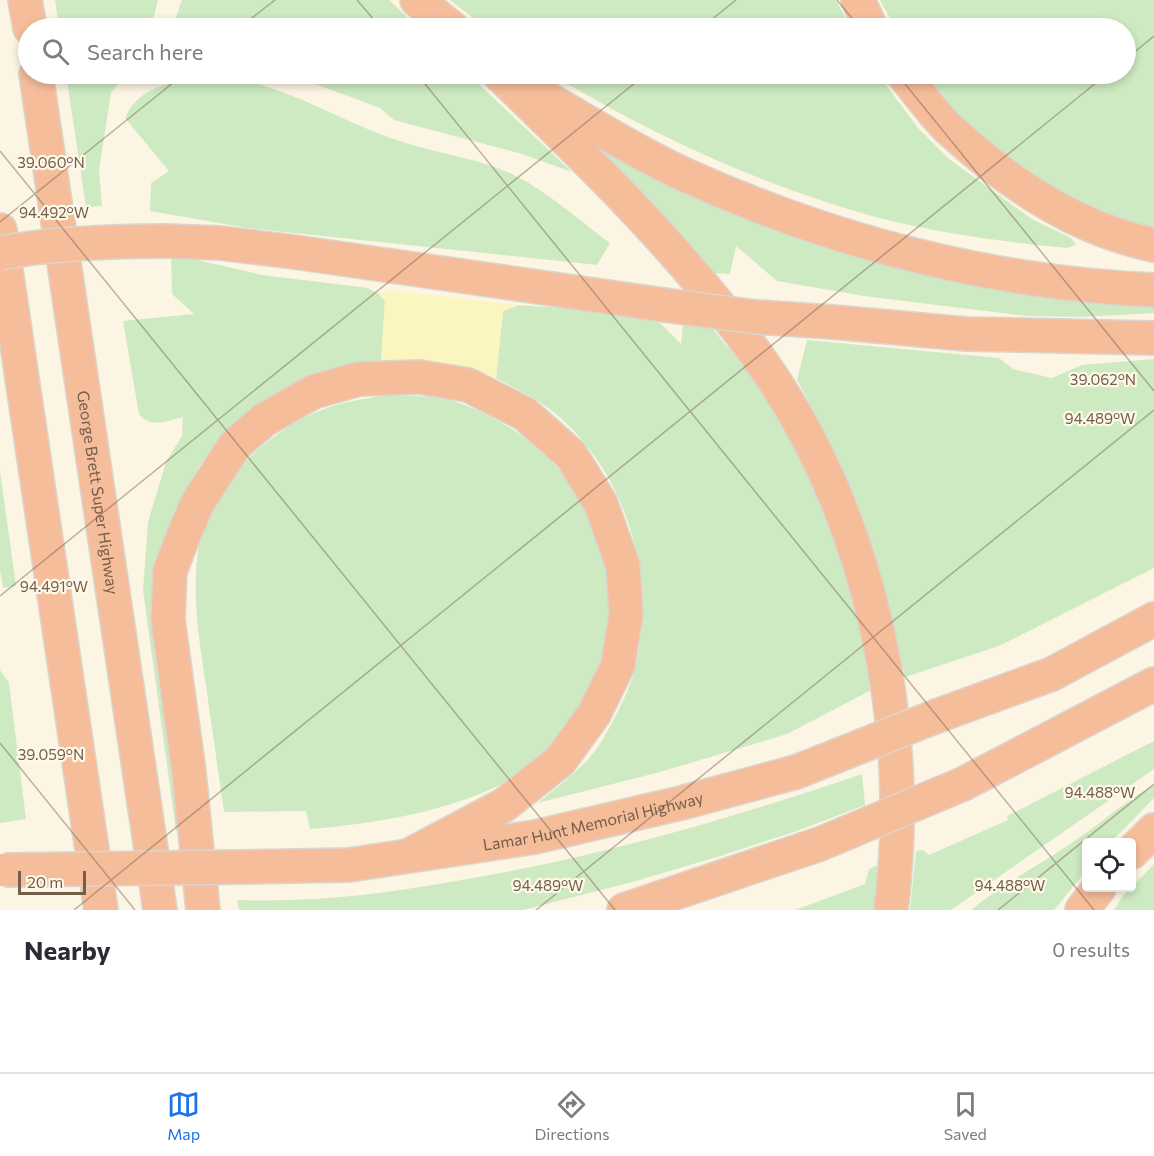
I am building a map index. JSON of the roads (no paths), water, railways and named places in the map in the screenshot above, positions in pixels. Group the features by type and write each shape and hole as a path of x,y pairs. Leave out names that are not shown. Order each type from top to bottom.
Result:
{"highway":[{"path":"26,0 29,18"},
{"path":"417,0 440,18"},
{"path":"858,0 866,18"},
{"name":"George Brett Super Highway","path":"37,84 160,910"},
{"path":"509,84 639,215 702,287 763,364 808,437 867,585 886,675 896,763 898,859 891,910"},
{"path":"524,84 683,174 833,232 923,259 995,274 1087,287 1154,290"},
{"path":"911,84 945,125 1022,190 1123,239 1154,245"},
{"path":"0,230 101,910"},
{"path":"0,253 34,247 117,241 220,243 756,317 977,334 1154,338"},
{"path":"203,910 189,772 168,620 170,571 185,532 198,502 236,445 264,420 313,393 359,379 419,376 468,385 525,414 571,455 601,504 623,566 626,614 618,665 594,714 560,761 504,806 408,856"},
{"name":"Lamar Hunt Memorial Highway","path":"3,870 349,865 535,837 681,803 796,772 937,716 1052,674 1154,619"},
{"path":"624,910 820,844 963,784 1154,684"},
{"path":"1136,847 1154,830"},
{"path":"1082,910 1096,892"}]}
